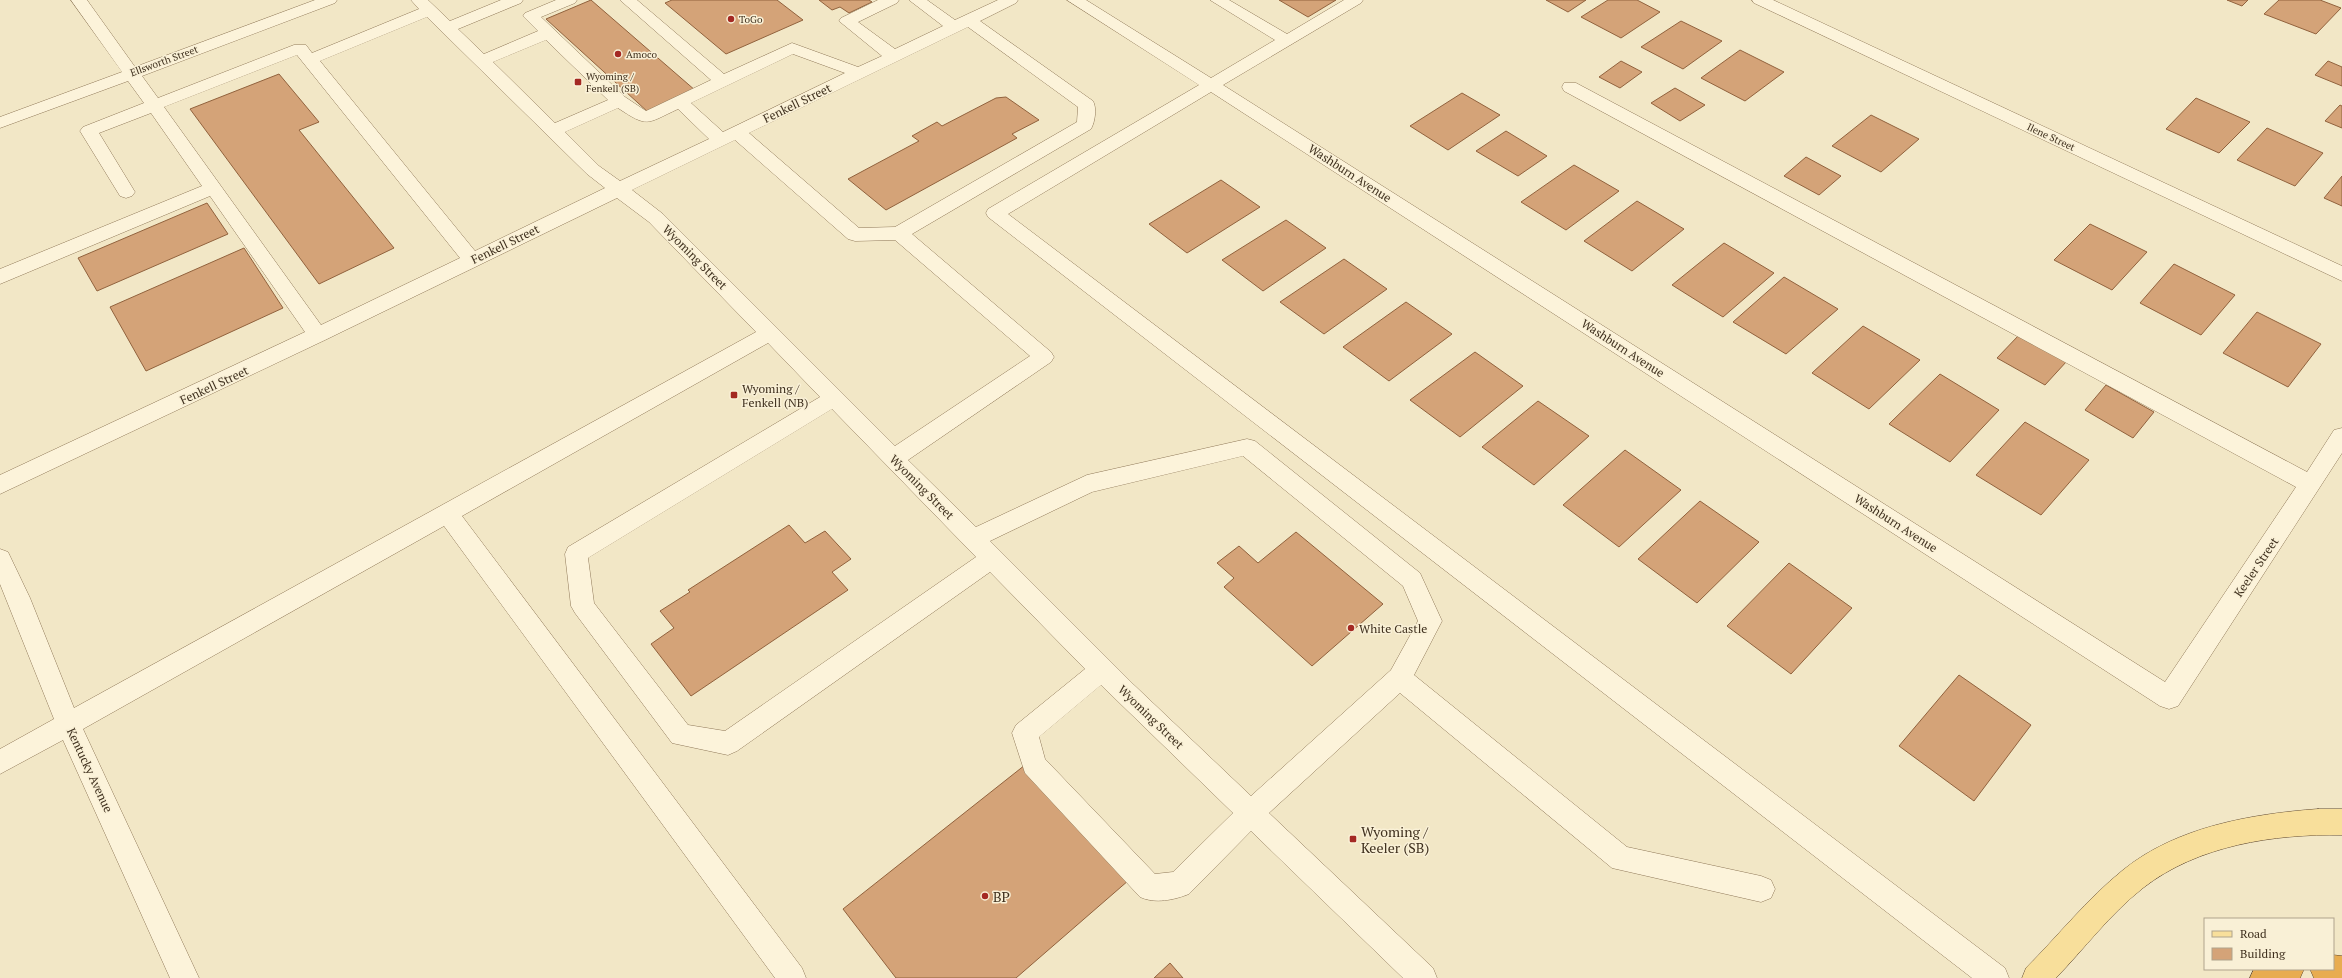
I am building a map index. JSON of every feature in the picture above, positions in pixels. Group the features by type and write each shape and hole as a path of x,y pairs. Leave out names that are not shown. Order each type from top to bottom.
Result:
{"highway":[{"path":"2264,978 2287,970"}],"main road":[{"path":"2036,978 2132,880 2157,862 2216,838 2264,826 2342,822"}],"street":[{"name":"Ellsworth Street","path":"0,123 329,0"},
{"path":"448,28 516,0"},
{"path":"569,0 531,16 619,101 644,118 792,48 859,73"},
{"path":"628,0 722,82"},
{"path":"891,0 847,21 893,56"},
{"path":"680,102 729,136 855,235 899,233 1085,125 1087,105 962,23 917,0"},
{"name":"Fenkell Street","path":"0,485 318,335 1010,0"},
{"name":"Washburn Avenue","path":"1075,0 1211,85 2169,698"},
{"path":"1218,0 1286,40"},
{"path":"1355,0 994,213 1995,978"},
{"name":"Ilene Street","path":"1760,0 2342,274"},
{"path":"85,1 131,74 318,335"},
{"path":"309,60 425,5"},
{"name":"Wyoming Street","path":"425,5 593,170 620,189 656,218 1102,670 1423,978"},
{"path":"482,61 548,33"},
{"path":"126,192 89,131 300,48 472,260"},
{"path":"1570,87 2310,484"},
{"path":"553,131 619,101"},
{"path":"0,277 213,188"},
{"path":"894,458 1044,356 899,233"},
{"path":"0,762 770,333"},
{"path":"834,398 576,554 583,606 681,735 728,743 992,558"},
{"name":"Keeler Street","path":"2169,698 2342,436"},
{"path":"973,539 1087,484 1247,447 1412,580 1430,621 1400,678 1251,813 1180,885 1150,888 1034,765 1025,733 1102,670"},
{"path":"447,513 792,978"},
{"name":"Kentucky Avenue","path":"0,559 18,598 68,724 185,978"},
{"path":"1400,678 1621,859 1761,889"}],"building":[{"path":"591,0 696,91 649,113 546,19"},
{"path":"672,0 777,0 803,20 726,54 665,3"},
{"path":"819,0 869,0 872,2 849,13 840,7 832,10"},
{"path":"1279,0 1336,0 1308,17"},
{"path":"1546,0 1586,0 1568,12"},
{"path":"1608,0 1637,0 1660,12 1621,38 1581,17"},
{"path":"2227,0 2248,0 2242,6"},
{"path":"2279,0 2320,0 2341,8 2316,34 2264,14"},
{"path":"1681,21 1722,41 1683,69 1641,47"},
{"path":"1740,50 1784,72 1745,101 1701,78"},
{"path":"1621,61 1642,72 1620,88 1599,77"},
{"path":"2328,61 2342,67 2342,86 2315,75"},
{"path":"279,74 319,122 299,130 394,248 319,284 190,109"},
{"path":"1675,88 1705,105 1680,121 1651,103"},
{"path":"1462,93 1500,115 1448,150 1410,126"},
{"path":"1006,97 1039,120 1012,134 1017,138 886,210 848,179 919,141 912,136 937,122 942,126 996,98"},
{"path":"2196,98 2250,122 2219,153 2166,129"},
{"path":"2340,105 2342,106 2342,128 2325,121"},
{"path":"1871,115 1919,139 1881,172 1832,146"},
{"path":"2267,128 2323,153 2295,186 2237,160"},
{"path":"1506,131 1547,156 1518,176 1476,151"},
{"path":"1806,157 1841,176 1819,195 1784,176"},
{"path":"1574,165 1619,191 1566,230 1521,202"},
{"path":"2342,176 2342,206 2324,198"},
{"path":"1221,180 1260,207 1187,253 1149,224"},
{"path":"1637,201 1684,229 1632,271 1584,241"},
{"path":"207,203 228,234 97,291 78,258"},
{"path":"1286,220 1326,248 1263,291 1222,260"},
{"path":"2090,224 2147,252 2112,290 2054,260"},
{"path":"1724,243 1774,273 1723,317 1672,285"},
{"path":"244,248 283,308 146,371 110,307"},
{"path":"1344,259 1387,289 1324,334 1280,302"},
{"path":"2174,264 2235,295 2201,335 2140,303"},
{"path":"1784,277 1838,309 1786,354 1733,322"},
{"path":"1406,302 1452,334 1389,381 1343,347"},
{"path":"2257,312 2321,344 2288,387 2223,353"},
{"path":"1863,326 1920,360 1869,409 1812,373"},
{"path":"2019,335 2067,361 2045,385 1997,358"},
{"path":"1475,352 1523,386 1460,437 1410,400"},
{"path":"1940,374 1999,410 1950,462 1889,424"},
{"path":"2106,385 2154,412 2133,438 2085,410"},
{"path":"1538,401 1589,436 1534,485 1482,447"},
{"path":"2025,422 2089,460 2041,515 1976,475"},
{"path":"1625,450 1681,490 1619,547 1563,505"},
{"path":"1700,501 1759,542 1697,603 1638,559"},
{"path":"789,525 805,543 825,531 851,559 832,572 848,590 691,696 651,644 674,628 660,611 690,592 688,590"},
{"path":"1296,532 1383,604 1312,666 1224,587 1234,578 1217,563 1239,546 1258,563"},
{"path":"1789,563 1852,608 1791,674 1727,626"},
{"path":"1959,675 2031,725 1974,801 1899,746"},
{"path":"1025,765 1129,880 1016,978 896,978 843,909"},
{"path":"1170,963 1183,978 1154,978"}],"place":[{"name":"ToGo","path":"731,19"},
{"name":"Amoco","path":"618,54"},
{"name":"Wyoming / Fenkell (SB)","path":"578,82"},
{"name":"Wyoming / Fenkell (NB)","path":"734,395"},
{"name":"White Castle","path":"1351,628"},
{"name":"Wyoming / Keeler (SB)","path":"1353,839"},
{"name":"BP","path":"985,896"}]}
